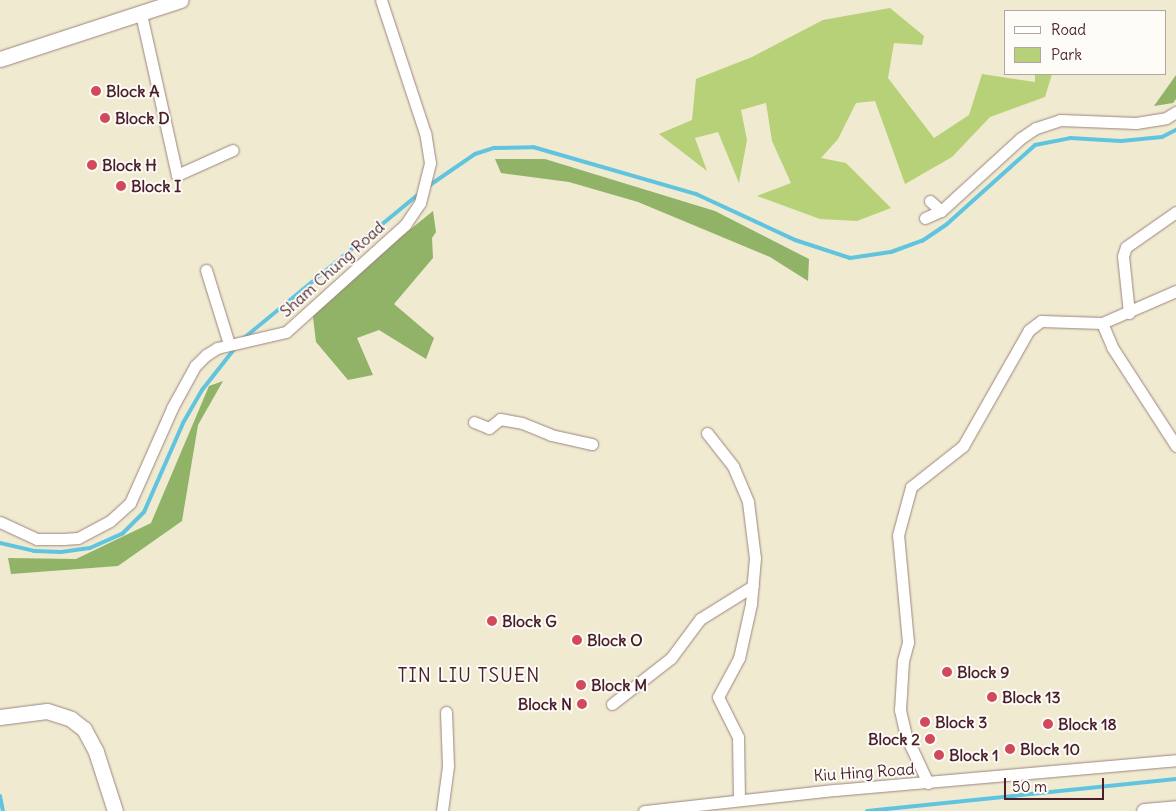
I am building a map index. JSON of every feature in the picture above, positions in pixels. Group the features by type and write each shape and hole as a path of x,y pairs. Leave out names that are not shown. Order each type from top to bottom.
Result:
{"street":[{"path":"0,59 181,0"},
{"name":"Sham Chung Road","path":"0,522 37,539 63,539 78,538 110,521 130,503 172,408 195,366 217,348 229,344 259,340 286,332 405,225 420,203 430,164 425,133 381,0"},
{"path":"141,14 177,175 233,150"},
{"path":"925,218 941,211 1021,138 1036,128 1060,120 1136,123 1166,118 1176,112"},
{"path":"930,201 941,211"},
{"path":"1129,313 1123,256 1126,247 1176,212"},
{"path":"206,270 229,344"},
{"path":"928,783 906,736 900,710 903,661 908,642 898,536 911,487 963,446 1028,330 1041,321 1102,323 1129,313 1176,291"},
{"path":"1102,323 1112,347 1176,446"},
{"path":"474,422 489,428 500,420 522,423 552,435 592,444"},
{"path":"707,433 733,466 748,502 755,558 753,586 735,670 723,682 718,697 738,738 739,800"},
{"path":"612,704 666,663 700,619 753,586"},
{"path":"0,717 47,711 71,718 84,729 96,752 115,811"},
{"path":"442,811 448,766 446,712"},
{"name":"Kiu Hing Road","path":"644,811 739,800 1176,760"},
{"path":"1144,811 1176,808"}],"green space":[{"path":"890,8 924,36 922,45 894,43 888,78 934,138 969,115 982,74 1035,82 1035,75 1052,75 1045,97 990,117 952,157 905,184 875,101 856,103 838,139 821,158 846,163 891,208 857,221 820,219 757,196 791,183 772,141 766,103 741,110 747,140 739,183 718,132 695,138 707,171 659,134 692,120 696,79 752,57 823,20"},
{"path":"1176,75 1176,99 1173,103 1154,106"},
{"path":"495,159 545,159 715,211 809,259 808,281 770,257 638,202 569,182 501,173"},
{"path":"433,211 436,232 432,238 433,258 394,304 434,338 426,359 379,330 357,338 373,375 348,380 316,342 312,309"},
{"path":"223,381 198,425 182,521 118,566 11,574 8,558 76,559 151,523 209,386"}],"waterway":[{"path":"427,187 475,154 494,148 533,147 696,194 795,240 850,258 891,252 922,241 947,224 1035,145 1070,138 1121,141 1162,137 1176,130"},
{"path":"244,338 420,193"},
{"path":"0,543 34,551 61,552 90,548 123,533 144,512 183,423 202,390 236,347"},
{"path":"867,811 1176,779"},
{"path":"0,796 3,811"}],"place":[{"name":"Block A","path":"96,91"},
{"name":"Block D","path":"105,118"},
{"name":"Block H","path":"92,165"},
{"name":"Block I","path":"121,186"},
{"name":"Block G","path":"492,621"},
{"name":"Block O","path":"577,640"},
{"name":"Block 9","path":"947,672"},
{"name":"Block M","path":"581,685"},
{"name":"Block 13","path":"992,697"},
{"name":"Block N","path":"582,704"},
{"name":"Block 3","path":"925,722"},
{"name":"Block 18","path":"1048,724"},
{"name":"Block 2","path":"930,739"},
{"name":"Block 10","path":"1010,749"},
{"name":"Block 1","path":"939,755"}],"district":[{"name":"TIN LIU TSUEN","path":"469,676"}]}
